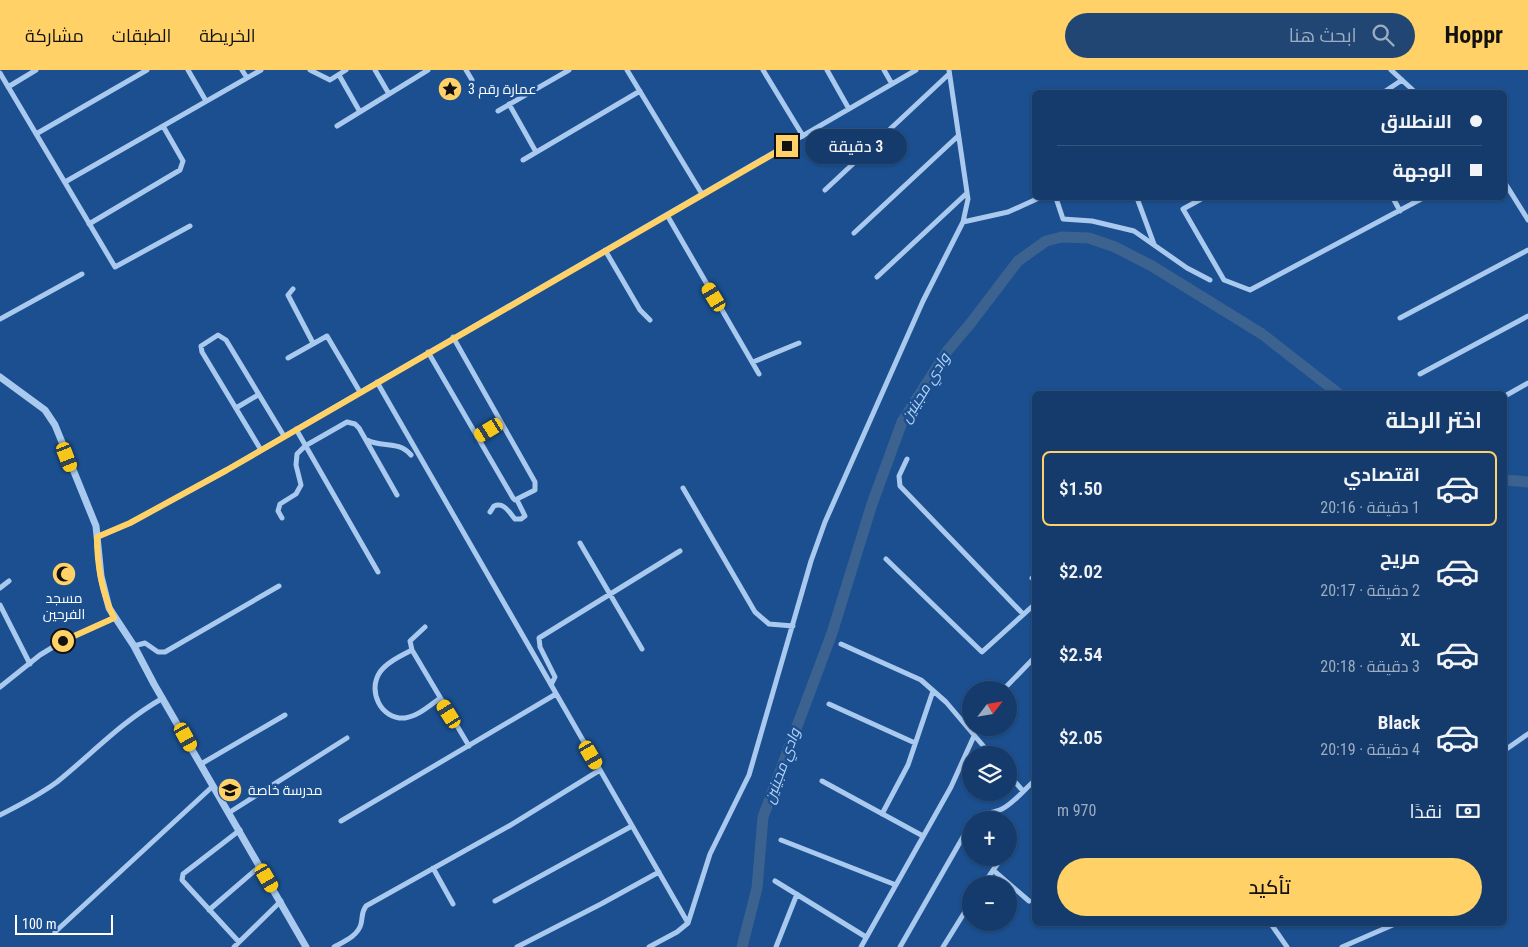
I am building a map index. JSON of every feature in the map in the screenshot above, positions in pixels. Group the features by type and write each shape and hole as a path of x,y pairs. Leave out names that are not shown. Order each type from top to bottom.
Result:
{"street":[{"path":"8,87 36,70"},
{"path":"36,134 147,70"},
{"path":"188,70 206,101"},
{"path":"242,70 247,78"},
{"path":"65,182 261,70"},
{"path":"310,70 326,80 346,70"},
{"path":"375,70 389,94"},
{"path":"466,70 472,80"},
{"path":"498,111 569,70"},
{"path":"627,70 702,194"},
{"path":"763,70 803,136"},
{"path":"827,70 849,109"},
{"path":"884,70 892,84"},
{"path":"97,537 137,520 261,450 916,70"},
{"path":"1391,70 1413,90"},
{"path":"337,126 425,71"},
{"path":"649,947 677,932 688,923 710,854 749,775 811,561 825,522 923,301 962,222 967,193 949,72"},
{"path":"825,190 949,72"},
{"path":"0,73 115,267 190,226"},
{"path":"339,75 360,112"},
{"path":"1388,90 1402,80"},
{"path":"523,160 640,91"},
{"path":"508,104 536,152"},
{"path":"89,224 180,170 183,160 163,126"},
{"path":"854,233 958,136"},
{"path":"1507,186 1528,220"},
{"path":"877,277 967,193"},
{"path":"962,222 1008,212 1034,200"},
{"path":"1057,200 1063,219 1092,221 1134,231 1186,268 1210,280"},
{"path":"1138,200 1154,246"},
{"path":"1199,200 1183,209 1224,280 1250,290 1419,200"},
{"path":"1394,200 1400,211"},
{"path":"667,215 759,374"},
{"path":"605,250 640,310 650,320"},
{"path":"1400,318 1528,250"},
{"path":"0,319 82,274"},
{"path":"293,289 288,296 313,343"},
{"path":"1420,374 1528,316"},
{"path":"261,450 202,352 201,346 205,342 218,335 222,336 284,436"},
{"path":"288,358 327,336 360,392"},
{"path":"453,337 536,485 535,490 517,500"},
{"path":"752,362 799,343"},
{"path":"428,352 525,516 521,520 514,519 506,508 500,505 494,506 490,512"},
{"path":"0,377 45,410 55,425 91,513 97,537 101,576 105,594 114,618 134,646 306,947"},
{"path":"377,382 688,923"},
{"path":"1507,395 1528,383"},
{"path":"236,408 258,395"},
{"path":"282,518 278,511 280,504 296,494 301,485 296,458 305,446 347,422 355,424 366,440 397,495"},
{"path":"477,437 501,422"},
{"path":"296,430 378,572"},
{"path":"366,440 376,444 397,445 411,455"},
{"path":"907,459 899,476 900,486 1023,614"},
{"path":"683,488 755,612 769,624 793,626"},
{"path":"580,542 642,649"},
{"path":"551,686 555,677 540,647 539,638 680,550"},
{"path":"886,560 982,652 1032,606"},
{"path":"0,588 9,581"},
{"path":"134,646 145,643 158,652 165,652 279,586"},
{"path":"0,605 30,664"},
{"path":"0,687 63,641 114,618"},
{"path":"425,627 410,641 412,650 468,746"},
{"path":"841,644 921,680 946,702 962,721"},
{"path":"412,650 391,662 380,672 375,684 374,694 377,703 386,711 404,718 413,716 439,699"},
{"path":"1012,681 1032,660"},
{"path":"882,814 908,765 933,691"},
{"path":"341,821 556,694"},
{"path":"0,815 49,787 138,712 163,698"},
{"path":"829,704 915,743"},
{"path":"201,764 285,715"},
{"path":"1507,749 1528,734"},
{"path":"861,947 951,787 974,736 983,746"},
{"path":"230,812 347,738"},
{"path":"334,947 358,931 361,924 361,912 366,906 509,826 600,770"},
{"path":"822,781 923,836"},
{"path":"995,811 1000,810 1032,783"},
{"path":"1017,784 1023,791"},
{"path":"55,932 213,786"},
{"path":"495,901 632,826"},
{"path":"240,830 183,874 182,880 209,910 236,945 281,901"},
{"path":"900,947 962,837"},
{"path":"781,840 896,885"},
{"path":"209,910 260,866"},
{"path":"989,876 996,866"},
{"path":"433,868 453,904"},
{"path":"993,870 1029,901"},
{"path":"517,947 659,872"},
{"path":"775,881 866,937"},
{"path":"776,947 797,894"},
{"path":"943,947 962,916"},
{"path":"1272,926 1288,947"},
{"path":"1342,947 1390,926"}],"waterway":[{"name":"وادي مجينين","path":"742,947 757,888 763,817 832,633 872,504 902,422 948,350 1018,261 1046,241 1062,237 1089,238 1115,247 1152,266 1262,334 1335,391"},
{"name":"وادي مجينين","path":"1507,480 1528,482"}],"place":[{"name":"عمارة رقم 3","path":"450,89"},
{"name":"مسجد الفرحين","path":"64,574"},
{"name":"مدرسة خاصة","path":"230,790"}],"route":[{"path":"63,641 114,618 109,608 101,576 97,537 114,532 227,470 453,337 787,146"}]}
